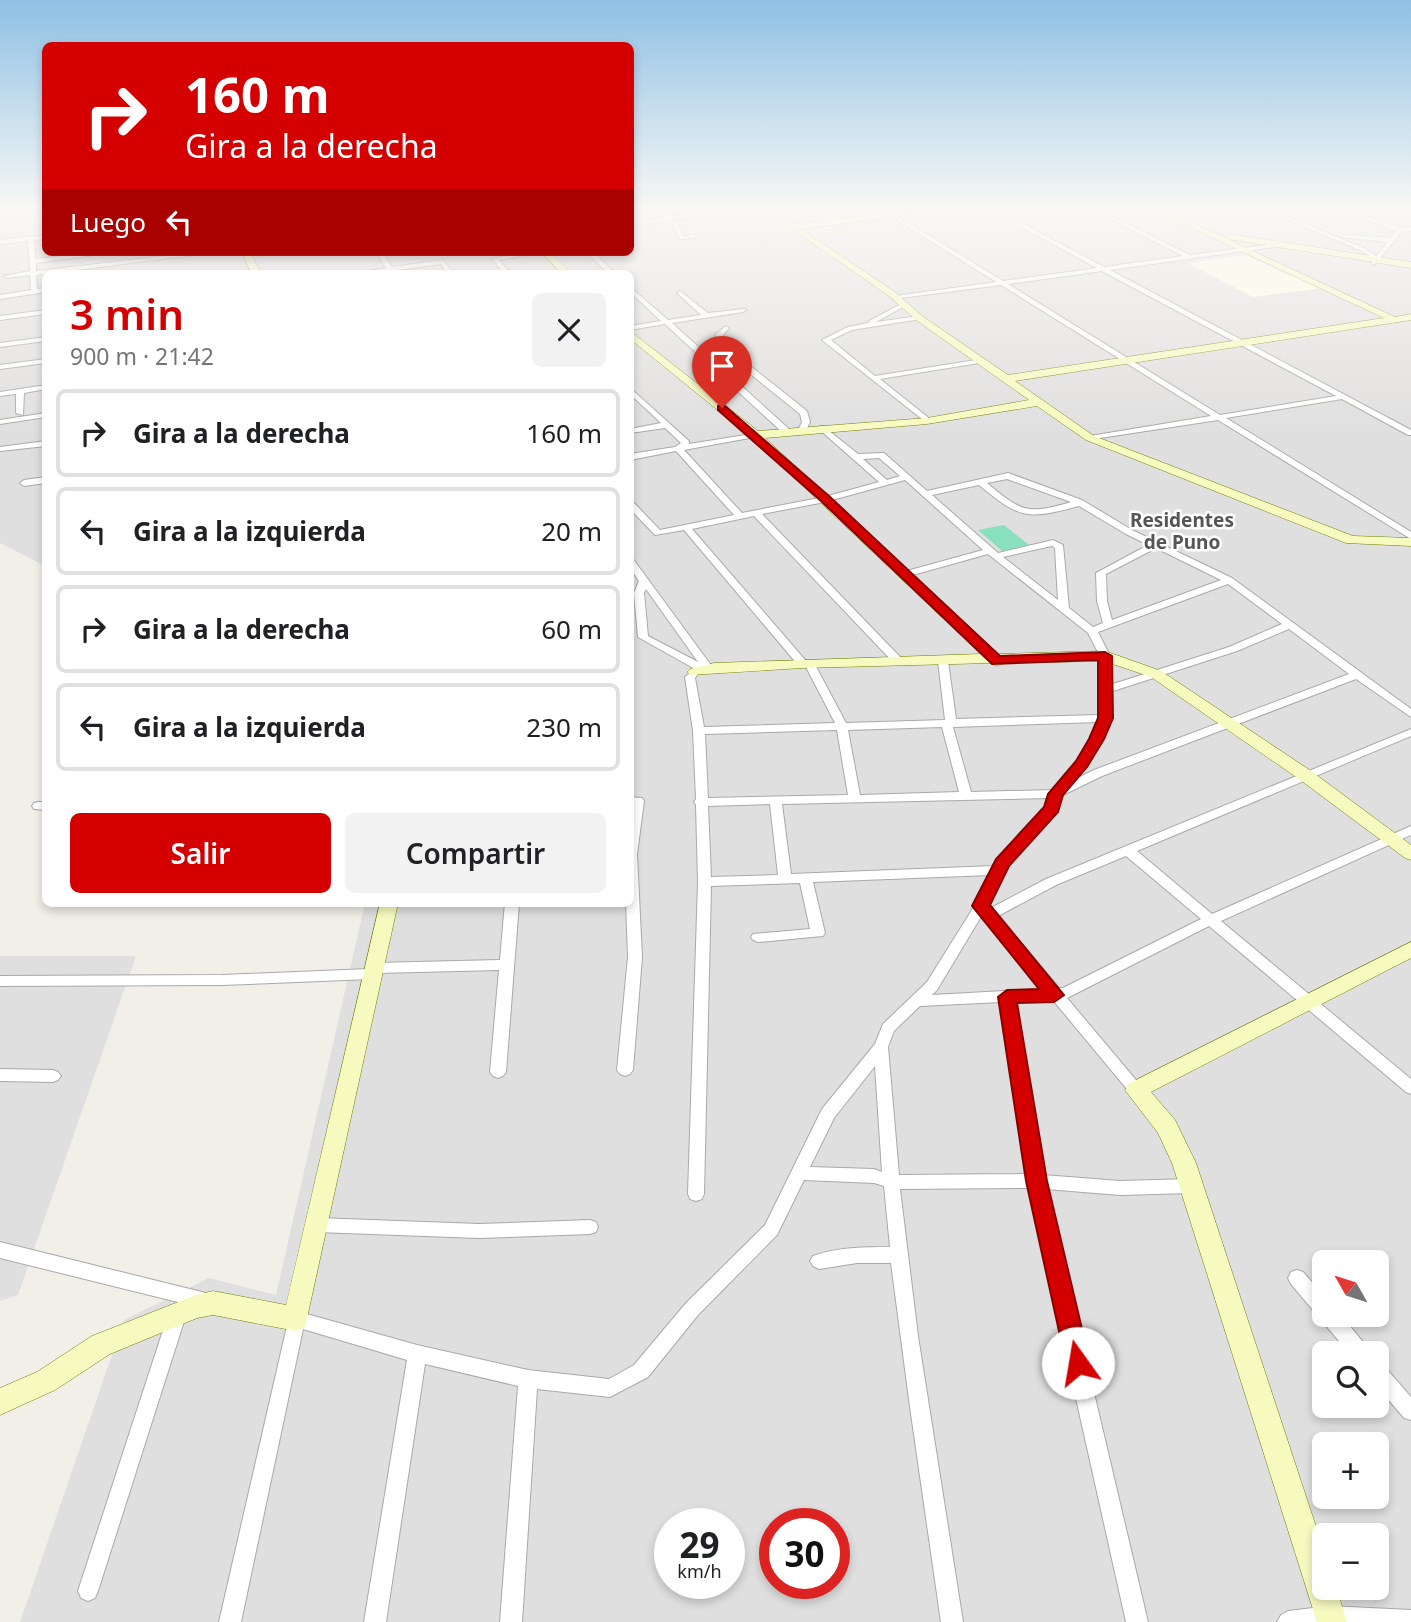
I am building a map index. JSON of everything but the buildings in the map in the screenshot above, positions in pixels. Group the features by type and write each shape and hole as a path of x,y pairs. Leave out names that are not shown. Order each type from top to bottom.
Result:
{"street":[{"path":"34,284 34,291"},
{"path":"874,284 1090,438 1351,540 1411,542"},
{"path":"862,327 899,301 999,284"},
{"path":"1004,284 1411,536"},
{"path":"1130,284 1411,433"},
{"path":"1323,284 1403,321"},
{"path":"0,297 42,290"},
{"path":"634,293 786,431"},
{"path":"680,293 706,315"},
{"path":"634,327 743,310"},
{"path":"0,318 42,313"},
{"path":"919,318 862,327 837,333 826,340 927,421"},
{"path":"1010,382 1403,321"},
{"path":"726,328 719,339 723,349 804,413 806,422 803,430"},
{"path":"634,337 755,435 997,661"},
{"path":"0,345 42,339"},
{"path":"20,342 20,364"},
{"path":"874,378 979,360"},
{"path":"0,367 42,361"},
{"path":"0,394 42,388"},
{"path":"19,391 20,413"},
{"path":"634,394 686,443 678,448"},
{"path":"1090,438 1343,397"},
{"path":"634,456 755,435 927,421 1038,402"},
{"path":"0,422 42,416"},
{"path":"634,431 666,425"},
{"path":"823,428 884,482"},
{"path":"0,449 42,444"},
{"path":"678,448 740,516"},
{"path":"0,1250 213,1303 296,1319 417,1354 528,1379 610,1388 628,1381 641,1371 692,1309 762,1241 800,1173 828,1114 881,1047 888,1028 920,1001 932,986 985,910 999,870 1052,809 1056,794 1082,763 1105,718 1105,656 1092,631 993,554 881,455 856,457"},
{"path":"928,494 1008,475 1079,502 1229,580 1411,714"},
{"path":"634,507 658,533 825,499 908,477"},
{"path":"24,483 42,481"},
{"path":"980,482 1017,512 1027,514 1079,502"},
{"path":"756,513 899,662"},
{"path":"686,527 806,663 842,726 854,796"},
{"path":"906,574 1053,543 1060,547 1064,609"},
{"path":"1109,626 1102,601 1101,573 1157,544"},
{"path":"634,566 702,670"},
{"path":"645,579 639,593 642,637 702,670"},
{"path":"1092,631 1229,580"},
{"path":"1105,690 1233,649 1289,625"},
{"path":"696,1194 705,882 699,731 690,677 702,670 806,663 997,661 1105,656 1156,674 1305,775 1411,854"},
{"path":"943,662 949,724 966,795"},
{"path":"700,802 854,796 1056,794 1098,773 1356,675"},
{"path":"699,731 1105,718"},
{"path":"985,910 1130,852 1411,732"},
{"path":"775,799 785,878"},
{"path":"634,801 638,801 634,831"},
{"path":"920,1001 1066,993 1210,920 1411,830"},
{"path":"1130,852 1410,1085"},
{"path":"705,882 999,870"},
{"path":"758,937 818,933 806,878"},
{"path":"230,1622 388,907"},
{"path":"498,1072 512,907"},
{"path":"625,1070 635,957 633,907"},
{"path":"985,910 1167,1126 1192,1186 1331,1620"},
{"path":"1136,1090 1306,1000 1411,949"},
{"path":"0,981 222,980 509,965"},
{"path":"1007,997 1036,1181 1137,1622"},
{"path":"881,1047 898,1255 952,1622"},
{"path":"0,1074 53,1076"},
{"path":"800,1173 874,1176 891,1182 1036,1181 1120,1188 1192,1186"},
{"path":"317,1225 479,1231 590,1227"},
{"path":"819,1261 857,1255 898,1255"},
{"path":"1297,1278 1312,1295"},
{"path":"0,1402 46,1381 101,1345 177,1314 213,1303"},
{"path":"88,1591 177,1314"},
{"path":"1339,1327 1351,1341"},
{"path":"375,1622 417,1354"},
{"path":"511,1622 528,1379"},
{"path":"1389,1385 1411,1411"},
{"path":"1288,1622 1411,1621"}],"shaded area":[{"path":"0,284 42,284 42,564 0,543"},
{"path":"634,284 1411,284 1411,1622 20,1622 124,1320 209,1278 276,1295 364,907 634,907"},
{"path":"1227,284 1311,284 1322,288 1253,297"},
{"path":"0,956 136,956 18,1295 0,1301"}],"green space":[{"path":"1004,525 1029,545 1002,551 978,530"}],"district":[{"name":"Residentes de Puno","path":"1182,531"}],"route":[{"path":"722,408 825,499 997,661 1105,656 1105,718 1096,739 1082,763 1056,794 1052,809 1002,863 981,906 1054,995 1007,997 1036,1181 1078,1363"}]}
